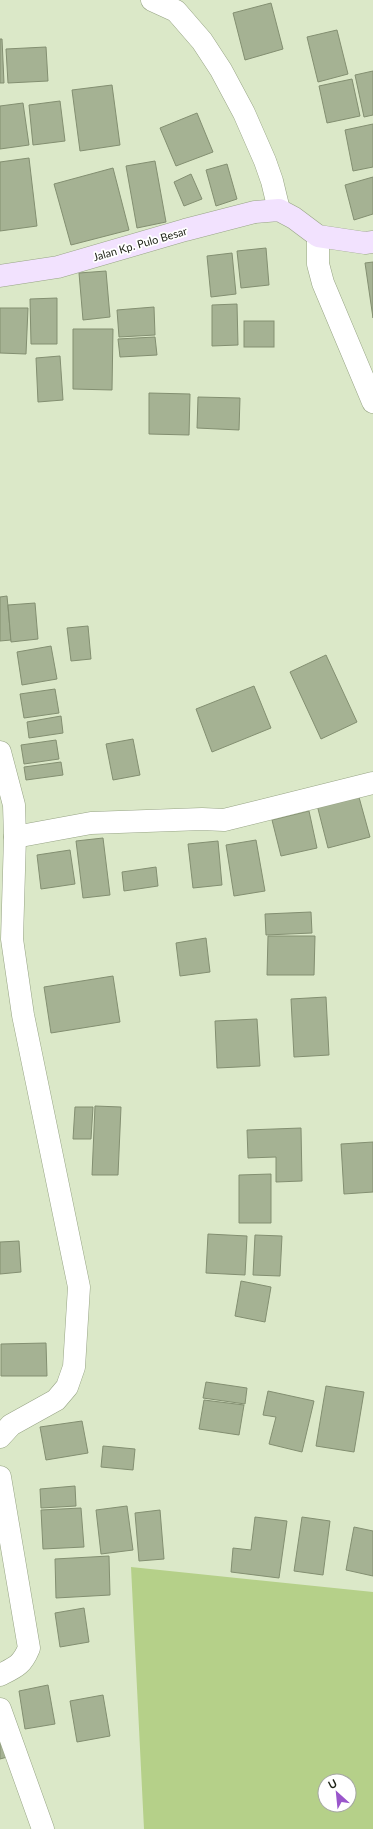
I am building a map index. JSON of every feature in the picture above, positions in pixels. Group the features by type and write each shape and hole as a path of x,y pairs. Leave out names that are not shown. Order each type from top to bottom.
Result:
{"street":[{"path":"152,0 176,11 202,41 221,70 244,113 265,161 272,181 279,210 294,218 318,236 373,242"},
{"name":"Jalan Kp. Pulo Besar","path":"0,276 58,267 185,230 255,212 279,210"},
{"path":"318,236 318,264 323,283 373,402"},
{"path":"0,752 14,805 15,837 12,939 23,1015 79,1287 74,1367 67,1387 56,1400 11,1426 0,1437"},
{"path":"15,837 91,823 202,819 224,820 373,783"},
{"path":"0,1477 29,1648 24,1661 11,1670 0,1675"},
{"path":"0,1709 43,1829"}],"green space":[{"path":"131,1567 373,1592 373,1829 144,1829"}],"building":[{"path":"271,3 283,49 245,60 233,13"},
{"path":"337,30 348,74 318,82 307,37"},
{"path":"0,39 2,39 4,83 0,83"},
{"path":"46,47 48,81 8,83 6,49"},
{"path":"373,71 373,115 364,117 355,75"},
{"path":"352,79 360,116 327,123 319,86"},
{"path":"112,85 120,145 80,151 72,90"},
{"path":"60,101 65,141 33,145 29,105"},
{"path":"23,103 29,145 0,149 0,106"},
{"path":"197,113 213,152 176,166 160,128"},
{"path":"373,124 373,167 353,171 345,130"},
{"path":"29,158 37,226 0,231 0,162"},
{"path":"155,161 166,222 137,228 126,166"},
{"path":"227,164 237,199 216,206 206,170"},
{"path":"113,168 129,230 71,245 54,184"},
{"path":"191,174 202,199 184,206 174,182"},
{"path":"373,177 373,214 354,220 345,185"},
{"path":"266,248 269,285 241,288 237,251"},
{"path":"232,253 236,294 211,297 207,256"},
{"path":"373,262 373,318 365,263"},
{"path":"106,271 110,317 83,320 79,273"},
{"path":"57,298 57,344 31,344 30,299"},
{"path":"237,304 238,345 212,346 212,305"},
{"path":"154,307 155,335 119,337 117,310"},
{"path":"0,308 28,308 26,354 0,353"},
{"path":"244,321 274,321 274,347 244,347"},
{"path":"73,329 113,329 112,390 73,389"},
{"path":"155,337 157,355 120,357 118,339"},
{"path":"60,356 63,400 38,402 36,358"},
{"path":"149,393 190,394 189,435 149,434"},
{"path":"198,397 240,398 239,430 197,428"},
{"path":"7,596 11,640 0,641 0,597"},
{"path":"35,603 38,639 11,642 8,605"},
{"path":"88,626 91,659 71,661 67,628"},
{"path":"51,646 57,679 22,685 17,652"},
{"path":"326,655 357,722 321,739 290,672"},
{"path":"254,686 271,728 212,752 196,709"},
{"path":"55,689 59,713 24,718 20,694"},
{"path":"61,716 63,733 29,738 27,722"},
{"path":"133,739 140,775 113,780 106,744"},
{"path":"56,740 59,759 24,764 21,745"},
{"path":"61,762 63,775 26,780 24,767"},
{"path":"357,790 370,837 328,848 316,801"},
{"path":"309,811 317,848 281,856 272,820"},
{"path":"103,838 110,895 83,898 76,841"},
{"path":"256,840 265,891 234,896 226,845"},
{"path":"218,841 222,885 193,888 188,844"},
{"path":"70,850 75,884 41,889 37,855"},
{"path":"156,867 158,886 124,891 122,872"},
{"path":"311,912 312,933 266,935 265,914"},
{"path":"268,936 315,936 314,975 267,975"},
{"path":"206,938 210,972 180,976 176,943"},
{"path":"113,976 120,1022 51,1033 44,987"},
{"path":"326,997 329,1055 294,1057 291,999"},
{"path":"257,1019 260,1066 217,1068 215,1021"},
{"path":"95,1106 121,1107 118,1175 92,1175"},
{"path":"75,1107 93,1107 91,1139 73,1139"},
{"path":"301,1128 302,1181 276,1182 276,1157 248,1158 247,1130"},
{"path":"373,1142 373,1192 344,1194 341,1144"},
{"path":"271,1174 271,1223 239,1223 239,1175"},
{"path":"208,1234 247,1236 245,1275 206,1273"},
{"path":"255,1235 282,1236 280,1276 253,1275"},
{"path":"19,1241 21,1272 0,1274 0,1242"},
{"path":"241,1281 271,1287 265,1322 235,1316"},
{"path":"46,1343 47,1376 1,1376 1,1344"},
{"path":"206,1382 247,1388 245,1404 203,1398"},
{"path":"326,1386 364,1392 354,1452 316,1446"},
{"path":"268,1391 314,1401 302,1452 269,1444 276,1417 263,1415"},
{"path":"204,1400 244,1405 239,1435 199,1429"},
{"path":"82,1421 88,1453 46,1460 40,1427"},
{"path":"103,1446 135,1449 133,1470 101,1467"},
{"path":"75,1486 76,1506 41,1508 40,1489"},
{"path":"127,1506 133,1550 101,1554 96,1510"},
{"path":"81,1508 84,1547 43,1549 41,1510"},
{"path":"160,1510 164,1559 139,1561 135,1513"},
{"path":"255,1517 287,1521 279,1578 231,1572 233,1548 251,1550"},
{"path":"302,1517 330,1521 323,1575 294,1571"},
{"path":"354,1527 373,1531 373,1576 346,1570"},
{"path":"109,1556 110,1595 56,1598 55,1559"},
{"path":"84,1608 89,1642 60,1647 55,1613"},
{"path":"48,1685 55,1724 25,1729 19,1691"},
{"path":"103,1695 110,1736 77,1742 70,1701"},
{"path":"0,1728 11,1756 0,1759"}]}
